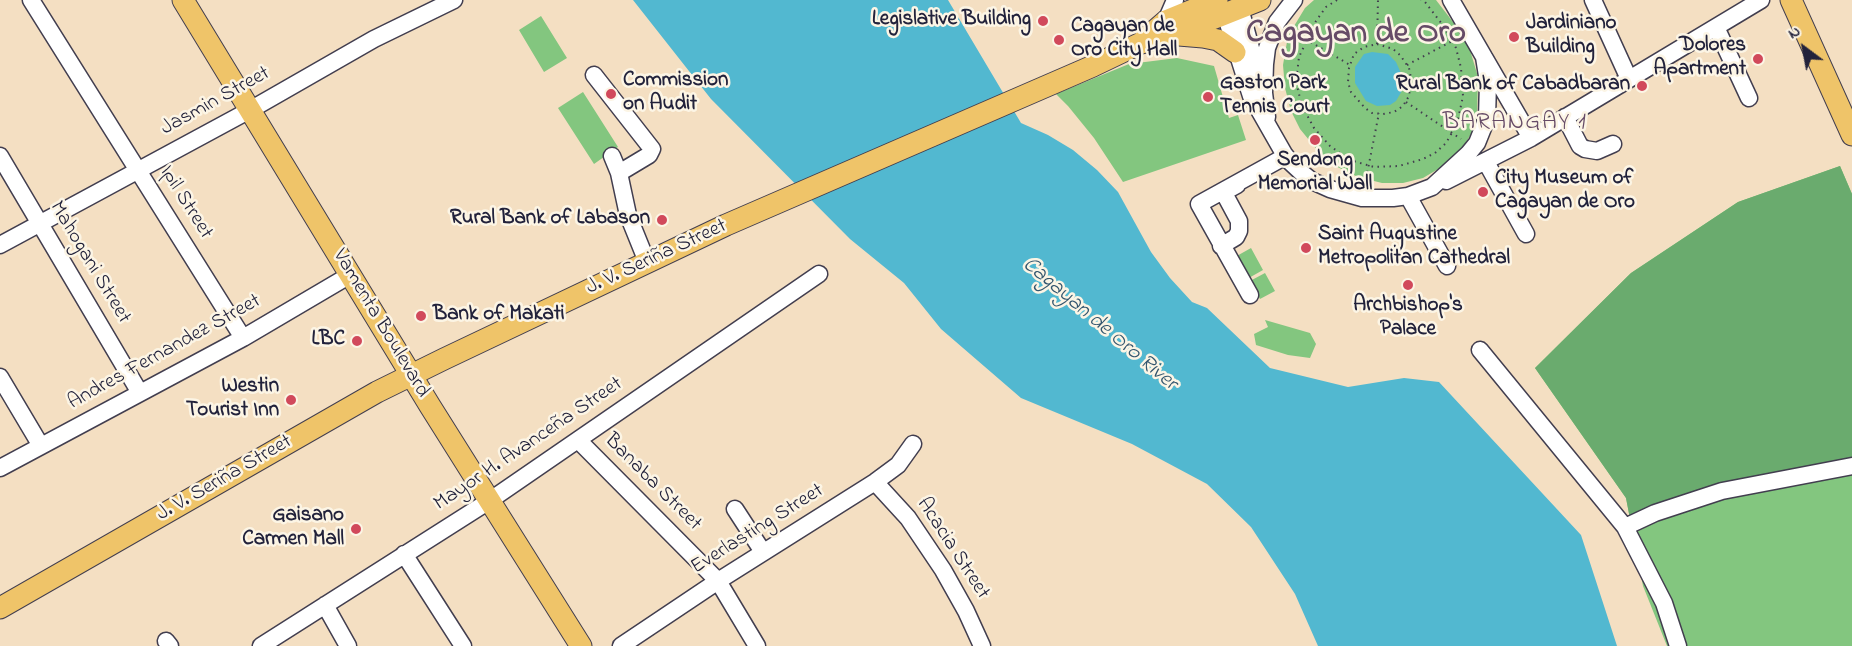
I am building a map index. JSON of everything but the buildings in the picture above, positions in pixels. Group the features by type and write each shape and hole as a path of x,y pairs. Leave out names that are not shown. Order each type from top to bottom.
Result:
{"main road":[{"name":"J. V. Seriña Street","path":"0,608 377,392 411,375 726,225 1093,66 1169,28 1228,4 1260,0"},
{"path":"1791,0 1852,135"},
{"name":"Vamenta Boulevard","path":"187,1 250,110 411,375 581,646"},
{"path":"1169,28 1218,40 1235,52"}],"street":[{"name":"Ipil Street","path":"31,0 243,338"},
{"name":"Jasmin Street","path":"0,245 250,110 374,39 454,0"},
{"path":"1169,28 1175,0"},
{"path":"1268,126 1264,93 1267,48 1277,22 1294,0"},
{"path":"1451,0 1531,138"},
{"path":"1593,0 1629,79"},
{"path":"1228,4 1235,52 1251,96 1286,158 1302,173 1330,189 1362,198 1386,199 1408,196 1486,162 1531,138 1761,0"},
{"path":"1228,4 1264,93"},
{"path":"1716,27 1749,98"},
{"path":"1432,187 1474,146 1483,128 1488,111 1488,82 1484,57"},
{"path":"594,75 652,149 650,155 619,173"},
{"path":"1565,117 1580,146 1585,149 1599,150 1613,144"},
{"name":"Mahogani Street","path":"0,156 140,393"},
{"path":"612,156 619,173 628,215 647,262"},
{"path":"1221,246 1236,237 1239,231 1239,221 1226,198 1226,191 1286,158"},
{"path":"1250,295 1199,208 1200,202 1286,158"},
{"path":"1486,162 1526,234"},
{"path":"1408,196 1447,266"},
{"name":"Mayor H. Avanceña Street","path":"261,646 489,501 819,274"},
{"name":"Andres Fernandez Street","path":"0,468 243,338 350,275"},
{"path":"1480,350 1625,527 1664,603 1678,646"},
{"path":"0,377 41,446"},
{"name":"Banaba Street","path":"578,440 718,581 756,646"},
{"name":"Everlasting Street","path":"621,646 718,581 875,482 898,465 913,444"},
{"path":"1625,527 1655,513 1722,491 1852,466"},
{"name":"Acacia Street","path":"875,482 908,518 943,570 982,646"},
{"path":"735,509 763,552"},
{"path":"404,554 463,646"},
{"path":"325,605 348,646"}],"path":[{"path":"1337,0 1326,7 1306,40 1299,57 1296,82 1302,106 1314,128 1330,146 1350,160 1368,166 1399,166 1423,159 1435,153 1453,134 1457,124 1463,96 1461,68 1445,28 1425,2 1420,0"},
{"path":"1377,44 1378,0"},
{"path":"1277,22 1350,65"},
{"path":"1407,65 1470,32"},
{"path":"1377,44 1393,49 1400,55 1407,65 1411,78 1411,87 1406,102 1394,112 1379,113 1365,108 1351,92 1348,82 1350,65 1357,51 1377,44"},
{"path":"1406,102 1474,146"},
{"path":"1362,198 1379,113"}],"green space":[{"path":"1314,0 1436,0 1460,31 1470,50 1478,77 1477,116 1471,134 1460,152 1445,165 1423,178 1403,183 1382,183 1358,177 1327,162 1300,129 1291,111 1285,88 1283,65 1288,36 1305,8"},
{"path":"541,16 567,58 544,72 519,30"},
{"path":"1177,58 1214,66 1229,118 1238,115 1246,140 1123,182 1094,138 1056,94 1129,64"},
{"path":"583,92 618,147 594,164 558,108"},
{"path":"1840,166 1852,194 1852,646 1667,646 1643,586 1626,498 1535,368 1631,273 1738,202"},
{"path":"1840,166 1852,194 1852,466 1722,491 1631,524 1626,498 1535,368 1631,273 1738,202"},
{"path":"1251,248 1263,270 1247,279 1235,257"},
{"path":"1265,273 1275,291 1260,299 1250,281"},
{"path":"1265,320 1310,333 1316,344 1310,358 1288,355 1256,345 1254,334 1268,327"}],"water":[{"name":"Cagayan de Oro River","path":"633,0 948,0 1021,123 1073,150 1097,170 1118,192 1151,252 1170,278 1192,302 1207,308 1270,368 1348,387 1404,378 1439,382 1581,535 1617,646 1318,646 1295,594 1251,527 1207,484 1132,444 1021,398 941,329 904,283 850,239 711,99"},
{"path":"1372,52 1388,54 1396,62 1404,81 1403,89 1396,101 1390,105 1377,106 1366,101 1355,83 1355,67 1364,54"}],"place":[{"name":"Legislative Building","path":"1043,21"},
{"name":"Jardiniano Building","path":"1514,37"},
{"name":"Cagayan de Oro City Hall","path":"1059,40"},
{"name":"Dolores Apartment","path":"1758,59"},
{"name":"Rural Bank of Cabadbaran","path":"1642,86"},
{"name":"Commission on Audit","path":"611,94"},
{"name":"Gaston Park Tennis Court","path":"1208,97"},
{"name":"Sendong Memorial Wall","path":"1315,140"},
{"name":"City Museum of Cagayan de Oro","path":"1483,192"},
{"name":"Rural Bank of Labason","path":"662,220"},
{"name":"Saint Augustine Metropolitan Cathedral","path":"1306,248"},
{"name":"Archbishop's Palace","path":"1408,285"},
{"name":"Bank of Makati","path":"421,316"},
{"name":"LBC","path":"357,341"},
{"name":"Westin Tourist Inn","path":"291,400"},
{"name":"Gaisano Carmen Mall","path":"356,529"}],"district":[{"name":"Cagayan de Oro","path":"1356,36"},
{"name":"BARANGAY 1","path":"1515,124"}]}
